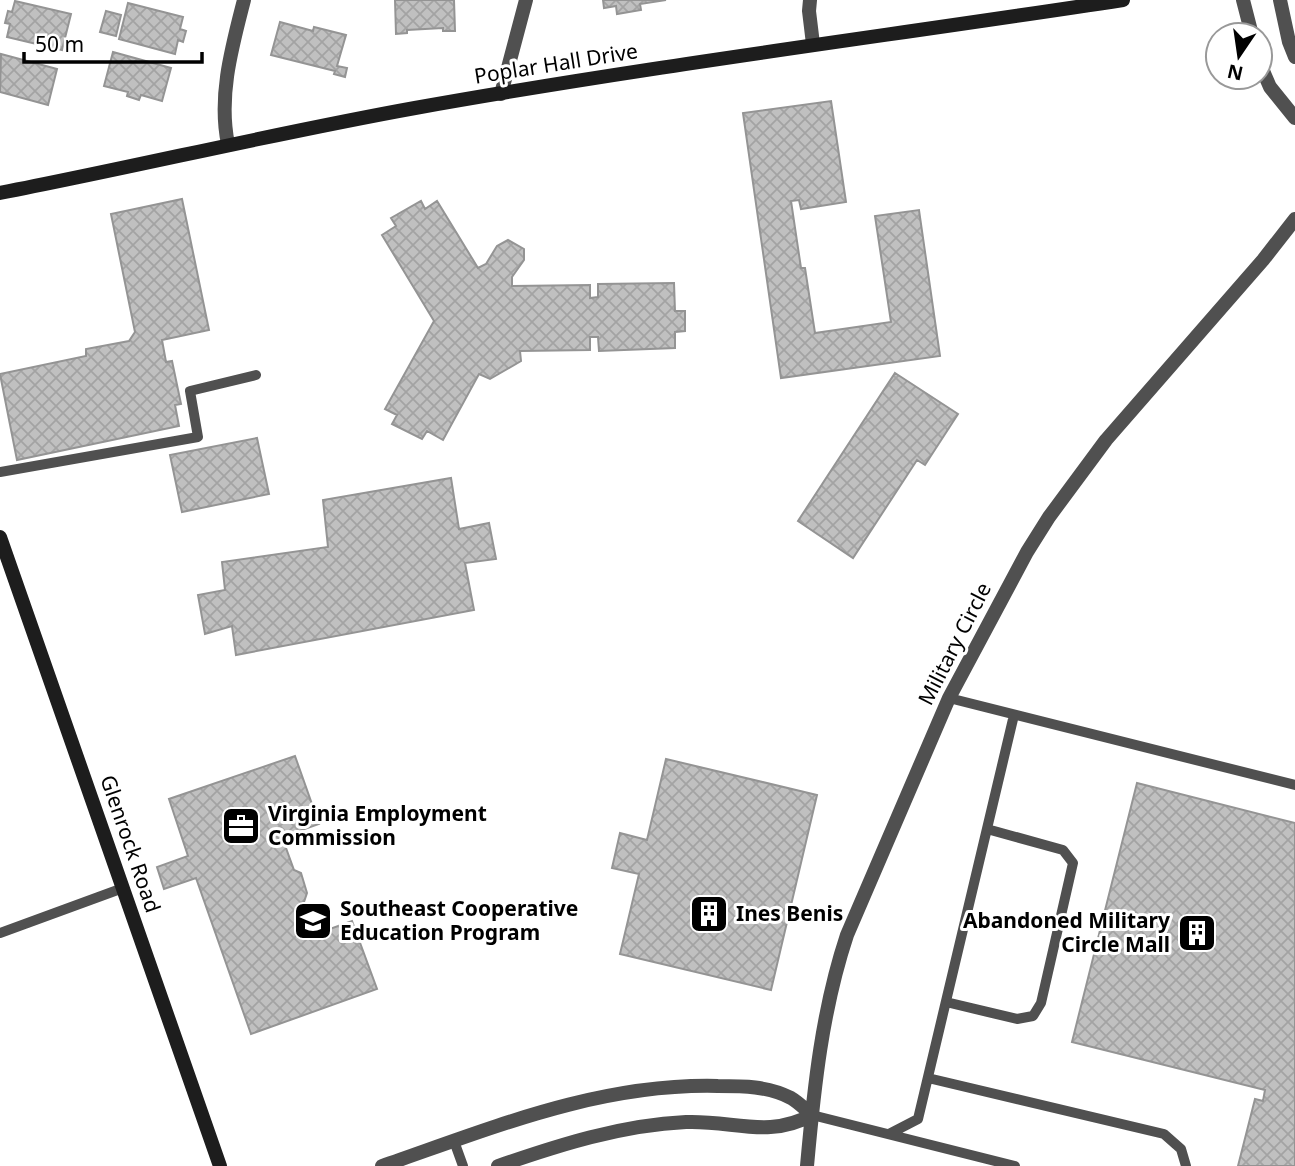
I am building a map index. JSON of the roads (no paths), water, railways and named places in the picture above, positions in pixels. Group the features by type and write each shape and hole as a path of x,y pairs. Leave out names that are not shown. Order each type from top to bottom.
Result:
{"street":[{"path":"228,144 223,96 244,0"},
{"path":"501,94 526,0"},
{"path":"810,0 808,11 813,44"},
{"name":"Poplar Hall Drive","path":"0,193 228,144 501,94 813,44 1123,0"},
{"path":"1243,0 1248,21"},
{"path":"1280,0 1295,57"},
{"path":"1273,91 1295,118"},
{"name":"Military Circle","path":"807,1166 818,1057 846,935 949,698 1027,552 1049,517 1132,408 1263,260 1295,219"},
{"name":"Glenrock Road","path":"1,545 220,1166"},
{"path":"382,1166 579,1100 699,1085 749,1086 773,1091 792,1099 812,1115 794,1124 775,1128 725,1122 686,1122 638,1127 569,1141 498,1166"}],"lane":[{"path":"0,472 198,437 190,391 256,375"},
{"path":"949,698 1295,785"},
{"path":"889,1134 918,1119 1014,715"},
{"path":"946,1002 1017,1018 1033,1016 1041,1003 1073,863 1063,850 987,829"},
{"path":"0,933 123,888"},
{"path":"928,1078 1164,1134 1181,1149 1186,1166"},
{"path":"812,1115 1015,1166"},
{"path":"454,1141 463,1166"}],"place":[{"name":"Virginia Employment Commission","path":"241,826"},
{"name":"Ines Benis","path":"709,914"},
{"name":"Southeast Cooperative Education Program","path":"313,921"},
{"name":"Abandoned Military Circle Mall","path":"1197,933"}]}
